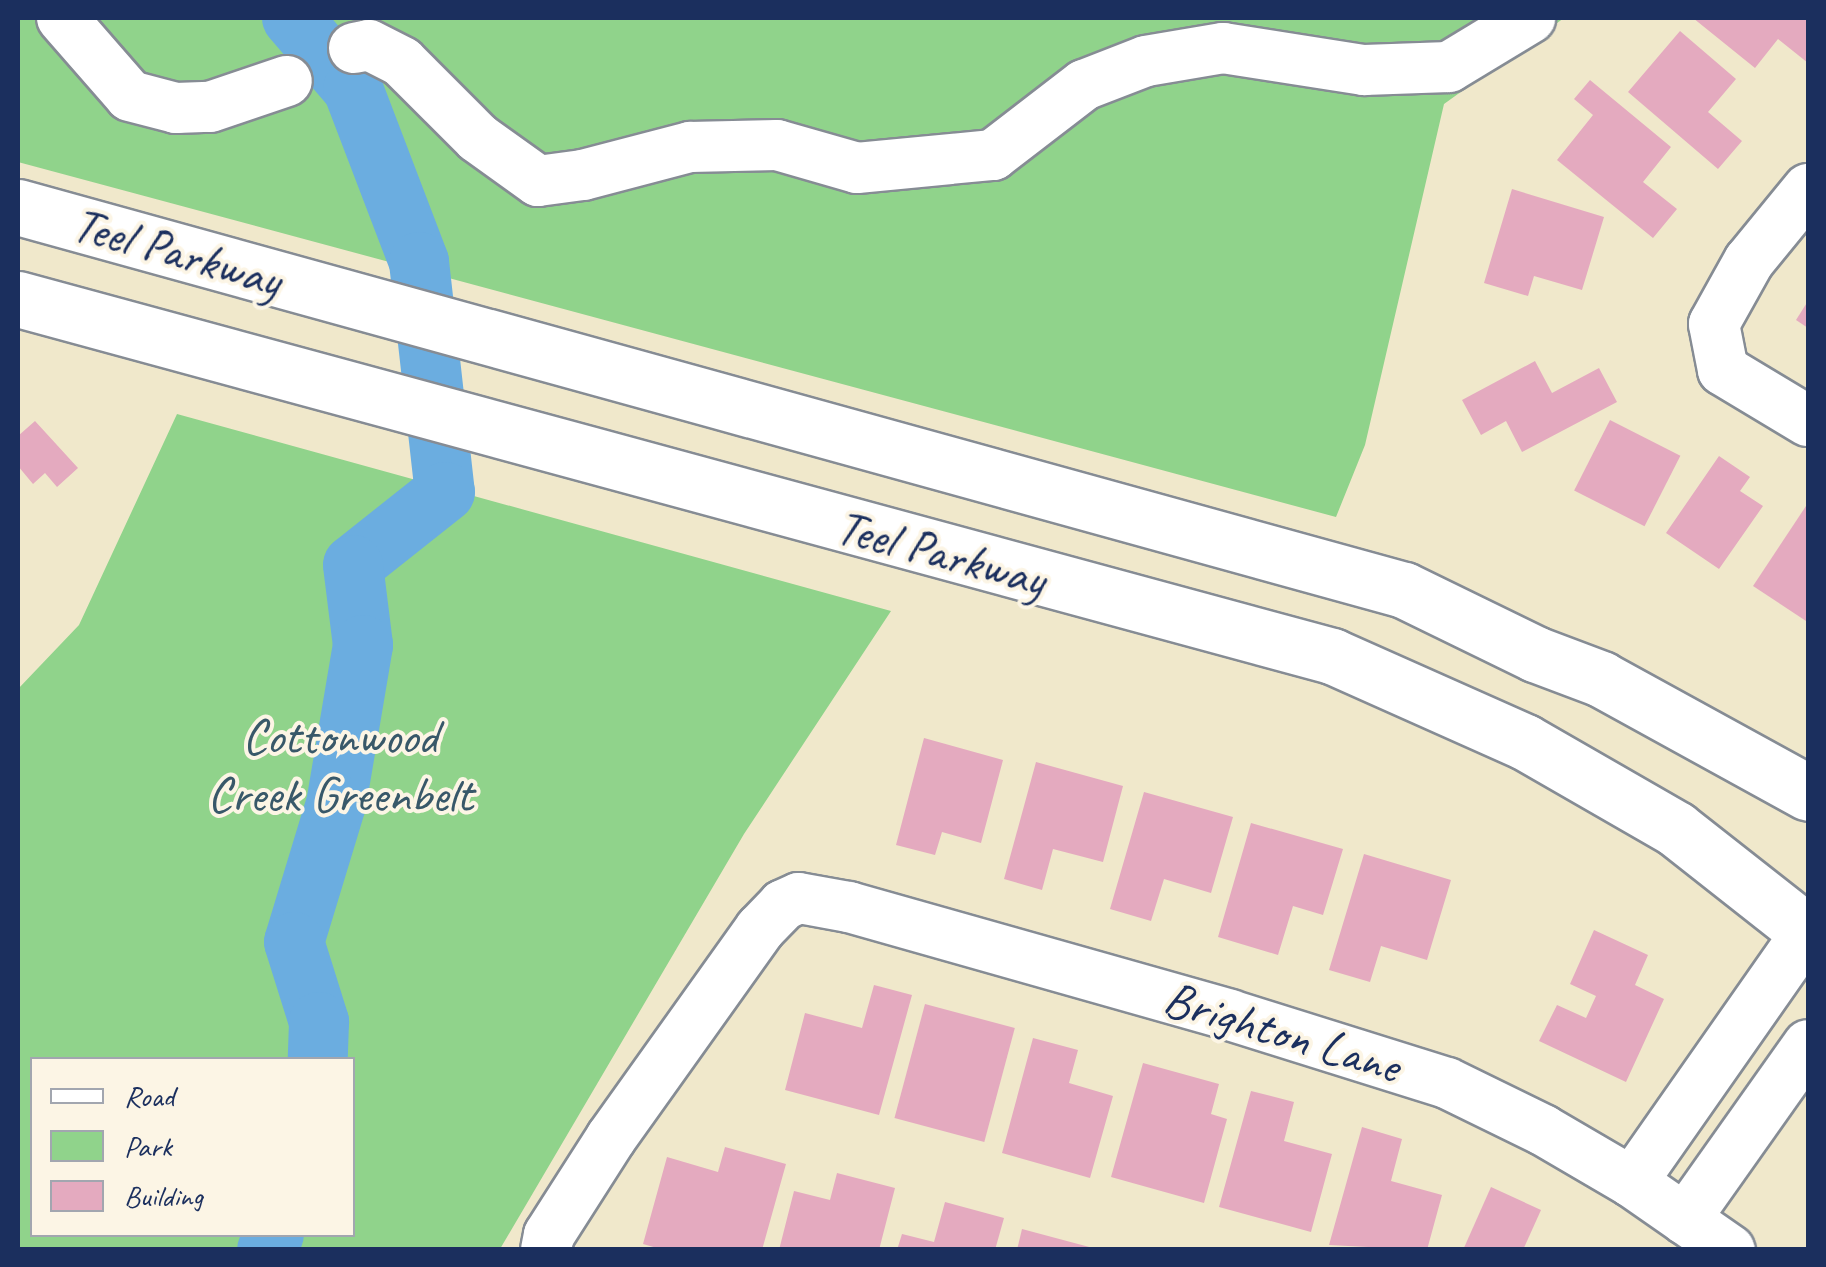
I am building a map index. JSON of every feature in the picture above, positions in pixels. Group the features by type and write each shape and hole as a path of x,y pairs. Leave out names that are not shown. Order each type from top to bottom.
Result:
{"main road":[{"name":"Teel Parkway","path":"18,207 1404,590 1536,654 1601,679 1808,793"},
{"name":"Teel Parkway","path":"18,299 1332,656 1525,742 1676,830 1808,932"}],"street":[{"path":"62,18 130,96 176,108 210,108 287,81"},
{"path":"354,48 369,46 402,62 478,138 538,181 584,175 690,147 777,145 856,168 994,156 1084,85 1146,61 1223,48 1364,70 1449,66 1530,18"},
{"path":"1808,190 1749,260 1714,324 1723,370 1808,421"},
{"name":"Brighton Lane","path":"546,1250 549,1235 612,1138 760,929 783,905 799,898 849,907 1211,1009 1447,1083 1542,1130 1632,1182 1730,1250"},
{"path":"1632,1182 1808,932"},
{"path":"1685,1219 1808,1046"}],"green space":[{"path":"18,18 1564,18 1444,104 1365,445 1336,517 18,162"},
{"name":"Cottonwood Creek Greenbelt","path":"177,414 891,611 744,834 500,1249 18,1249 18,689 79,625"}],"building":[{"path":"1693,18 1808,18 1808,63 1778,39 1755,68"},
{"path":"1680,31 1736,79 1708,112 1742,141 1718,169 1628,92"},
{"path":"1590,80 1671,147 1643,182 1677,209 1653,238 1557,160 1593,115 1574,99"},
{"path":"1512,189 1604,217 1582,290 1534,276 1528,296 1484,283"},
{"path":"1808,301 1808,328 1796,320"},
{"path":"1535,361 1552,393 1599,368 1617,402 1522,452 1506,421 1481,435 1462,400"},
{"path":"1610,420 1680,456 1645,526 1574,490"},
{"path":"35,421 78,468 57,487 45,473 33,484 18,466 18,436"},
{"path":"1719,456 1750,477 1740,491 1763,506 1719,569 1666,533"},
{"path":"1808,508 1806,621 1753,586"},
{"path":"924,738 1003,760 981,843 942,832 935,855 896,845"},
{"path":"1036,762 1123,786 1103,862 1053,849 1042,890 1004,879"},
{"path":"1144,792 1233,817 1211,893 1164,879 1151,921 1110,909"},
{"path":"1251,823 1343,849 1323,915 1293,906 1278,955 1218,937"},
{"path":"1364,854 1451,880 1427,960 1381,946 1370,982 1329,970"},
{"path":"1594,930 1648,955 1635,985 1664,999 1626,1082 1539,1041 1557,1005 1586,1018 1596,996 1570,984"},
{"path":"874,985 912,995 879,1115 785,1090 805,1013 862,1028"},
{"path":"925,1004 1015,1028 984,1142 894,1118"},
{"path":"1033,1038 1078,1050 1069,1083 1113,1096 1090,1178 1002,1153"},
{"path":"1143,1063 1219,1084 1211,1114 1227,1119 1204,1203 1111,1177"},
{"path":"1251,1091 1294,1102 1284,1141 1332,1154 1311,1232 1219,1207"},
{"path":"1362,1127 1402,1139 1391,1181 1442,1195 1427,1250 1329,1245"},
{"path":"725,1147 786,1164 762,1250 664,1250 643,1244 667,1157 718,1172"},
{"path":"837,1173 895,1188 879,1250 779,1250 794,1191 830,1200"},
{"path":"1491,1187 1541,1210 1523,1250 1463,1250"},
{"path":"945,1202 1004,1218 995,1250 897,1250 902,1234 934,1242"},
{"path":"1022,1229 1093,1248 1093,1250 1017,1250"}],"waterway":[{"path":"292,18 353,89 419,262 445,492 353,565 363,645 336,804 294,942 319,1022 318,1057"},
{"path":"267,1250 273,1237"}]}
